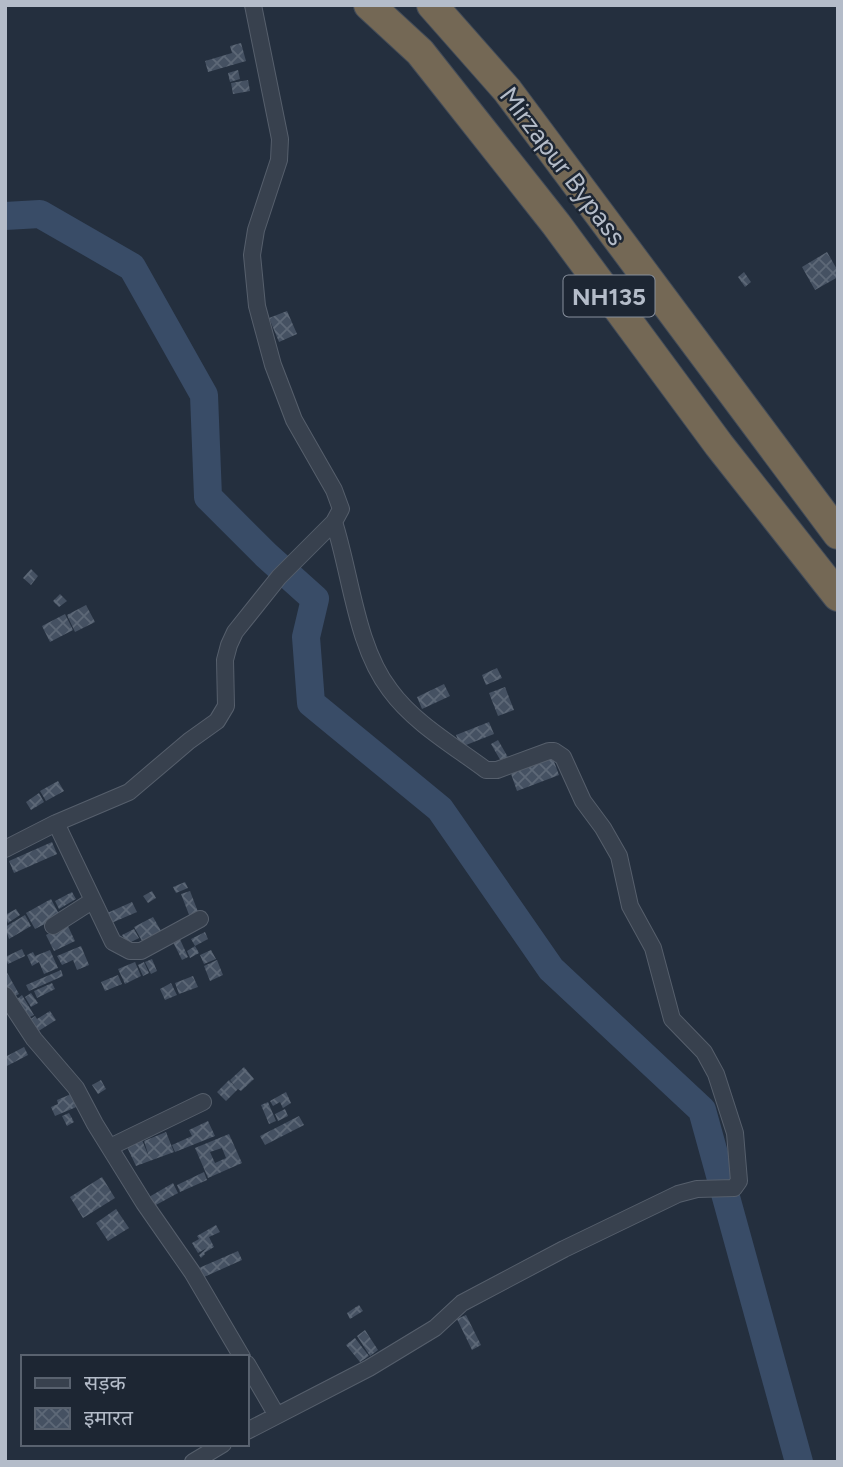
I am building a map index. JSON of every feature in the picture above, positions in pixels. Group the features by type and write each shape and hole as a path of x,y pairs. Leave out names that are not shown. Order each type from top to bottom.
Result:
{"highway":[{"name":"NH135","path":"369,5 420,52 556,224 719,445 838,596"},
{"name":"Mirzapur Bypass","path":"432,5 507,90 838,534"}],"street":[{"path":"5,849 56,823 129,792 217,721 226,706 224,672 229,645 235,632 279,577 334,522 341,509 340,502 294,420 273,365 254,286 252,255 256,230 279,160 281,139 253,5"},
{"path":"248,1430 369,1368 435,1328 462,1303 634,1215 678,1194 697,1189 731,1189 736,1187 739,1181 737,1144 729,1110 716,1074 704,1052 672,1019 653,948 630,906 618,856 603,828 583,801 563,757 549,751 497,770 486,770 399,701 390,691 371,657 334,522"},
{"path":"56,823 113,943 130,951 141,951 200,919"},
{"path":"53,926 92,901"},
{"path":"5,995 34,1039 76,1088 144,1203 192,1272 241,1355"},
{"path":"110,1147 203,1102"},
{"path":"248,1366 276,1414"},
{"path":"193,1462 220,1446"}],"building":[{"path":"241,43 246,61 208,72 205,61 232,53 230,46"},
{"path":"238,70 240,79 230,82 228,73"},
{"path":"248,80 250,91 233,94 231,83"},
{"path":"827,252 838,271 838,277 815,290 802,267"},
{"path":"744,272 751,282 745,287 738,277"},
{"path":"287,311 297,334 279,342 269,318"},
{"path":"31,569 38,576 31,585 23,578"},
{"path":"60,594 67,601 59,607 53,601"},
{"path":"86,605 95,622 75,632 67,615"},
{"path":"65,614 73,630 50,642 42,626"},
{"path":"497,668 502,678 486,685 482,675"},
{"path":"444,684 450,696 422,709 417,697"},
{"path":"505,687 514,710 498,716 489,693"},
{"path":"489,722 494,734 461,747 456,735"},
{"path":"498,740 509,759 502,763 491,744"},
{"path":"552,756 559,775 517,791 510,771"},
{"path":"58,781 64,791 46,801 40,791"},
{"path":"39,793 44,802 31,810 26,802"},
{"path":"52,842 57,854 14,873 9,861"},
{"path":"185,882 188,888 176,893 173,887"},
{"path":"152,891 156,898 148,903 143,896"},
{"path":"190,891 200,917 191,920 181,894"},
{"path":"72,892 76,899 59,909 55,901"},
{"path":"51,899 60,916 35,929 26,913"},
{"path":"132,902 137,912 109,924 105,914"},
{"path":"16,909 20,915 8,923 5,915"},
{"path":"25,915 31,926 9,939 5,927"},
{"path":"153,917 164,936 145,946 134,927"},
{"path":"67,924 75,941 54,951 46,935"},
{"path":"134,929 139,938 127,944 122,935"},
{"path":"205,932 208,939 195,946 191,939"},
{"path":"179,937 188,957 182,960 172,940"},
{"path":"81,946 89,965 77,970 73,960 62,965 57,956"},
{"path":"195,946 199,953 190,958 187,951"},
{"path":"22,949 25,956 8,964 5,957"},
{"path":"50,950 58,968 44,974 39,962 32,966 27,955 33,952 35,956"},
{"path":"211,950 216,959 204,964 200,955"},
{"path":"152,959 157,971 151,974 145,962"},
{"path":"217,960 223,975 210,981 204,966"},
{"path":"135,962 141,976 125,984 118,969"},
{"path":"144,962 149,973 143,976 138,965"},
{"path":"5,969 19,994 11,998 5,985"},
{"path":"61,970 63,976 29,991 26,985"},
{"path":"118,975 122,984 105,991 101,982"},
{"path":"193,976 198,987 179,994 175,983"},
{"path":"52,983 55,989 37,998 34,991"},
{"path":"171,983 177,995 165,1000 160,989"},
{"path":"31,993 38,1003 31,1007 25,997"},
{"path":"22,995 34,1015 28,1018 17,999"},
{"path":"50,1011 56,1020 37,1032 29,1020 35,1016 37,1019"},
{"path":"24,1047 28,1055 5,1067 5,1057"},
{"path":"244,1067 254,1079 226,1101 217,1092 229,1080 235,1086 230,1080"},
{"path":"101,1080 106,1089 98,1094 92,1085"},
{"path":"76,1092 81,1105 55,1116 51,1107 58,1104 57,1100"},
{"path":"286,1092 291,1103 283,1108 280,1102 273,1106 270,1101"},
{"path":"268,1102 276,1121 269,1124 261,1105"},
{"path":"285,1109 288,1116 278,1121 275,1114"},
{"path":"69,1113 74,1122 67,1126 62,1116"},
{"path":"299,1116 304,1125 265,1145 260,1136"},
{"path":"208,1121 215,1136 175,1152 172,1145 192,1136 189,1130"},
{"path":"166,1132 174,1152 136,1166 127,1147 142,1140 149,1157 144,1141"},
{"path":"229,1134 242,1163 208,1178 195,1148","holes":["222,1148 226,1158 215,1163 210,1152"]},
{"path":"204,1172 207,1180 180,1192 177,1185"},
{"path":"102,1177 115,1198 83,1218 70,1197"},
{"path":"173,1183 178,1193 154,1206 149,1197"},
{"path":"116,1209 129,1228 108,1241 96,1223"},
{"path":"216,1225 220,1232 209,1237 214,1247 201,1258 199,1255 207,1248 198,1253 192,1243 199,1239 197,1236"},
{"path":"238,1251 242,1260 204,1277 199,1268"},
{"path":"359,1305 363,1311 350,1319 347,1313"},
{"path":"466,1315 481,1345 472,1350 457,1319"},
{"path":"365,1330 378,1350 370,1356 357,1336"},
{"path":"355,1338 369,1356 360,1362 346,1345"}],"waterway":[{"path":"5,216 40,214 132,267 204,395 208,497 315,599 306,637 311,703 440,809 551,969 702,1110 799,1462"}]}
